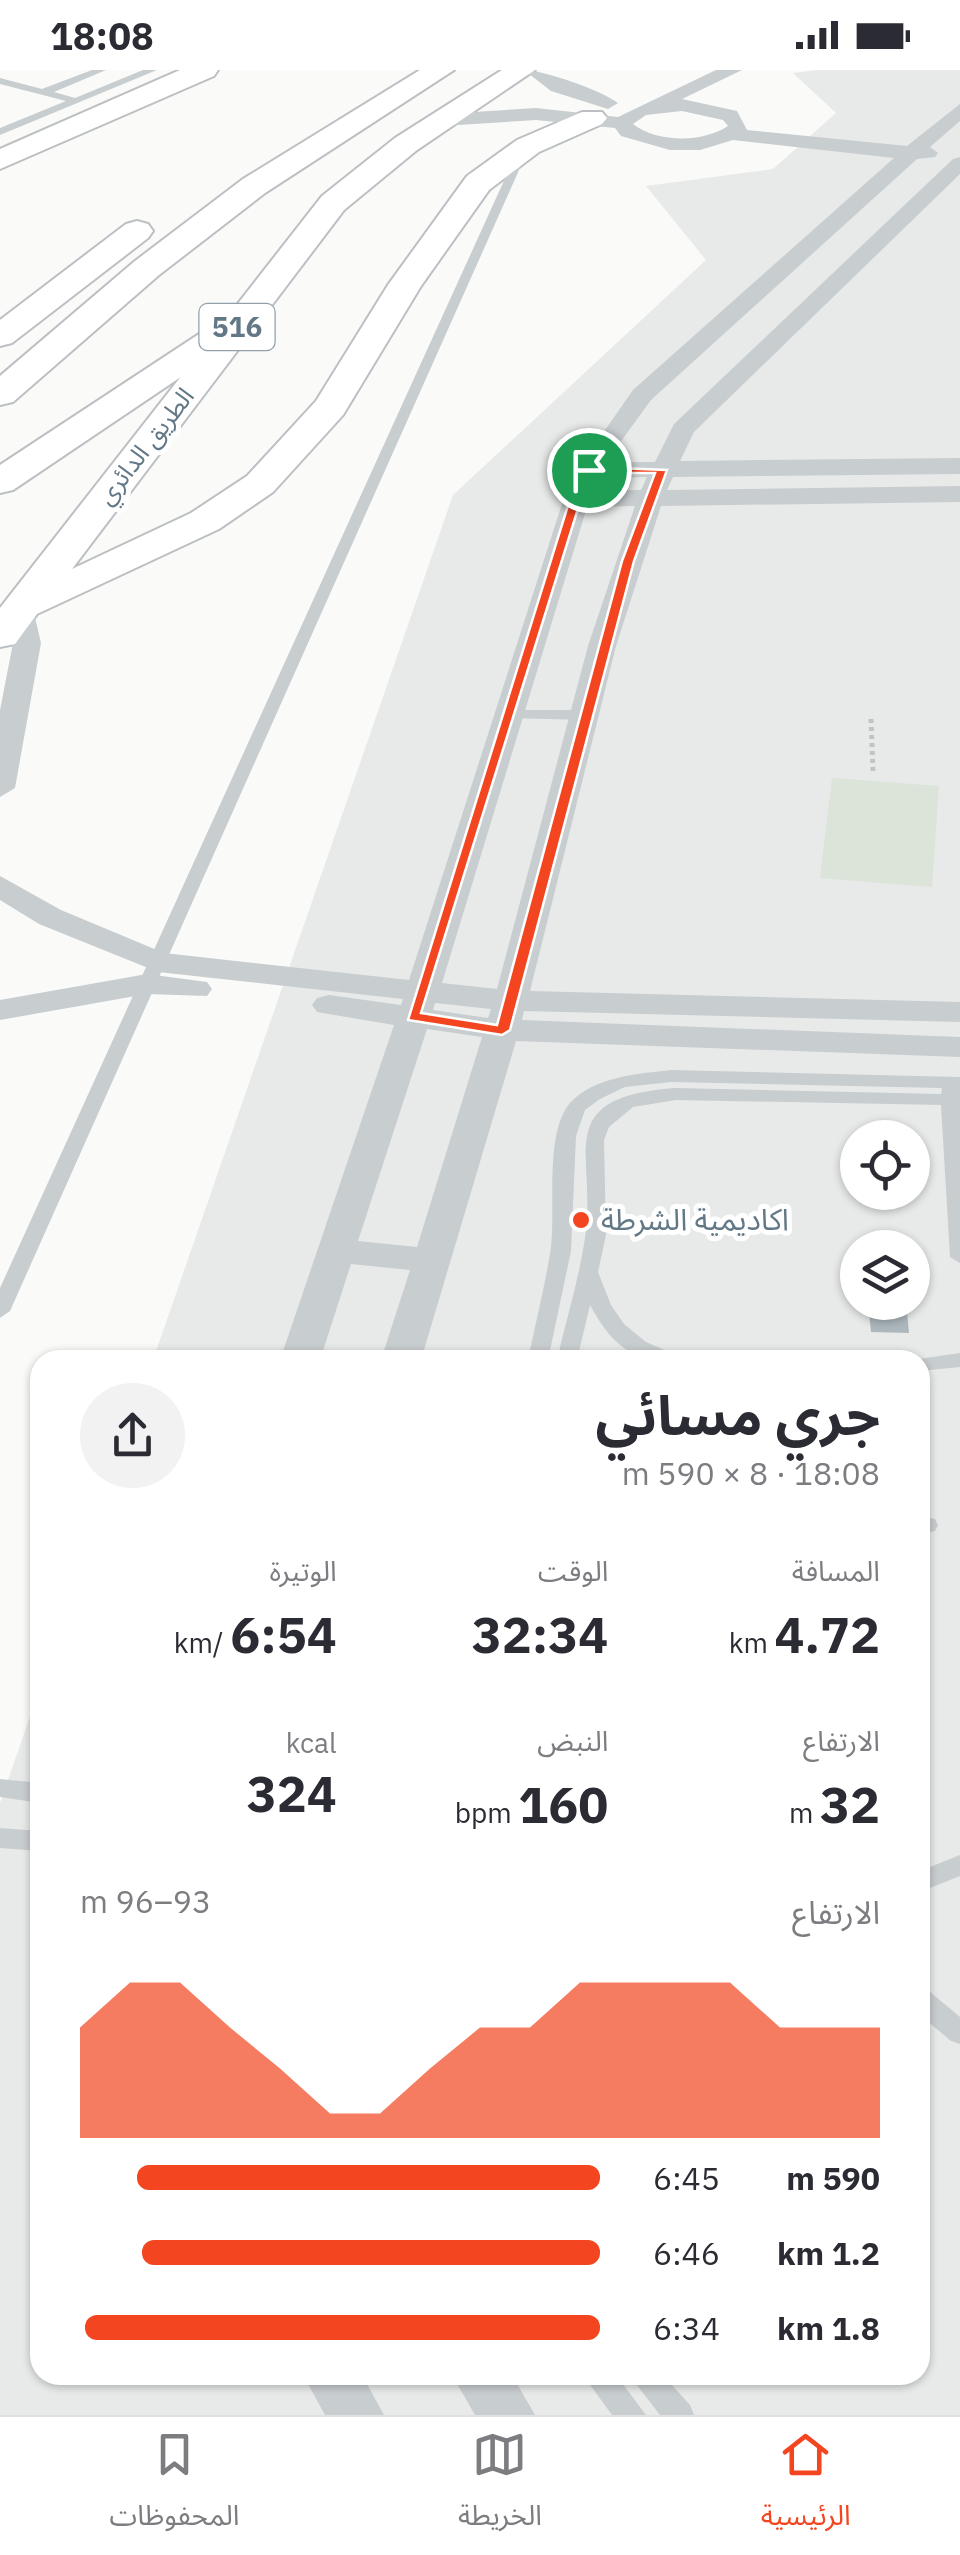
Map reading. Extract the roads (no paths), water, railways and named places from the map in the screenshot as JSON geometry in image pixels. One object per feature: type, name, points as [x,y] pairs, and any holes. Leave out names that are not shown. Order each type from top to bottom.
[{"type":"highway","points":[[0,160],[120,103],[204,70]]},
{"type":"highway","points":[[222,172],[388,70]]},
{"type":"highway","points":[[0,394],[147,268],[254,186],[440,70]]},
{"type":"highway","name":"الطريق الدائري","points":[[14,616],[333,203],[442,120],[521,70]]},
{"type":"highway","points":[[14,616],[205,521],[260,484],[330,407],[454,214],[478,184],[523,150],[607,121]]},
{"type":"highway","points":[[0,336],[160,215]]},
{"type":"highway","name":"516","points":[[0,482],[243,320]]},
{"type":"street","points":[[534,70],[574,94],[644,109],[700,106],[738,121],[739,127],[719,140],[668,144],[607,121]]},
{"type":"street","points":[[442,120],[517,114],[607,121],[732,70]]},
{"type":"street","points":[[700,106],[706,96],[756,71]]},
{"type":"street","points":[[303,1350],[418,1003],[576,499],[589,470],[642,395],[960,110]]},
{"type":"street","points":[[732,134],[959,164]]},
{"type":"street","points":[[404,1350],[506,1016],[650,499],[662,470],[683,429],[959,164]]},
{"type":"street","points":[[589,470],[960,466]]},
{"type":"street","points":[[576,499],[960,494]]},
{"type":"street","points":[[0,788],[27,643],[14,616]]},
{"type":"street","points":[[0,886],[152,973]]},
{"type":"street","points":[[0,1010],[152,973],[506,1016],[960,1048]]},
{"type":"street","points":[[506,1016],[960,1012]]},
{"type":"street","points":[[336,1250],[431,1262]]},
{"type":"street","points":[[337,2385],[356,2415]]},
{"type":"street","points":[[487,2385],[507,2415]]},
{"type":"lane","points":[[44,92],[101,70]]},
{"type":"lane","points":[[0,132],[152,70]]},
{"type":"lane","points":[[0,81],[76,101]]},
{"type":"lane","points":[[0,1312],[523,150]]},
{"type":"lane","points":[[510,714],[588,716]]},
{"type":"lane","points":[[540,1350],[561,1251],[566,1136],[578,1107],[592,1095],[621,1082],[671,1076],[955,1092]]},
{"type":"lane","points":[[955,1092],[960,1257]]},
{"type":"lane","points":[[569,1350],[596,1235],[594,1140],[599,1125],[620,1105],[651,1095],[676,1094],[955,1092]]},
{"type":"lane","points":[[588,1272],[609,1323],[626,1341],[647,1350]]},
{"type":"lane","points":[[930,1363],[960,1360]]},
{"type":"lane","points":[[0,1788],[30,1792]]},
{"type":"lane","points":[[0,1838],[30,1840]]},
{"type":"lane","points":[[930,1878],[960,1865]]},
{"type":"lane","points":[[930,2008],[960,2033]]},
{"type":"lane","points":[[606,2385],[632,2415]]},
{"type":"lane","points":[[652,2385],[678,2415]]},
{"type":"place","name":"اكاديمية الشرطة","points":[[581,1220]]}]
